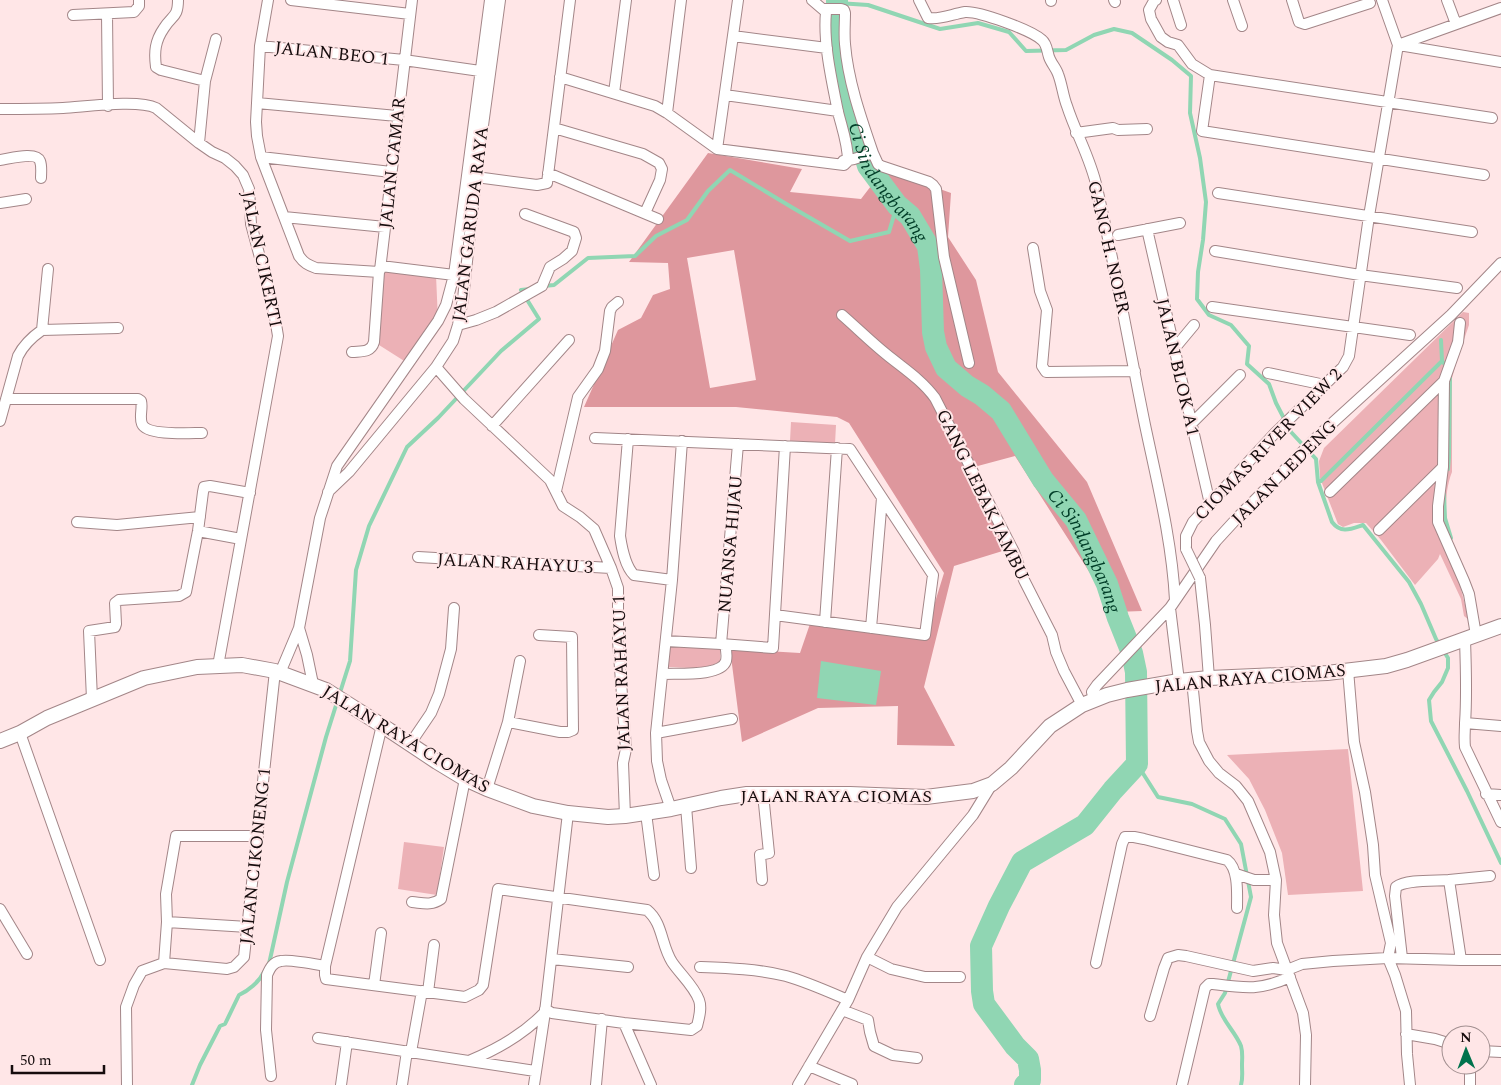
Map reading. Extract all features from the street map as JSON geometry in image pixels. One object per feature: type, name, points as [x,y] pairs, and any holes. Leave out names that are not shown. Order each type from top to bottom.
[{"type":"main road","name":"JALAN RAYA CIOMAS","points":[[0,741],[20,733],[46,718],[144,678],[197,667],[242,665],[278,672],[326,690],[465,779],[487,790],[533,806],[568,813],[599,817],[625,816],[747,794],[850,794],[918,797],[973,791],[992,784],[1012,768],[1050,726],[1088,703],[1127,690],[1185,680],[1327,673],[1386,666],[1501,626]]},
{"type":"street","points":[[73,15],[134,12],[139,6],[139,0]]},
{"type":"street","points":[[178,0],[175,16],[165,26],[156,43],[154,56],[156,67],[160,70],[205,81]]},
{"type":"street","points":[[268,0],[260,46],[257,136],[261,158],[303,262],[308,266],[316,268],[380,269],[454,276]]},
{"type":"street","points":[[291,0],[410,14]]},
{"type":"street","name":"JALAN CAMAR","points":[[352,352],[369,350],[373,345],[376,328],[380,269],[412,0]]},
{"type":"street","name":"JALAN GARUDA RAYA","points":[[328,493],[349,472],[436,367],[453,341],[458,326],[476,177],[490,0]]},
{"type":"street","name":"JALAN GARUDA RAYA","points":[[278,672],[300,628],[317,531],[337,466],[438,321],[446,305],[454,276],[480,71],[487,56],[500,0]]},
{"type":"street","points":[[476,177],[537,186],[547,183],[570,0]]},
{"type":"street","points":[[614,93],[626,0]]},
{"type":"street","points":[[667,113],[681,0]]},
{"type":"street","points":[[717,150],[738,0]]},
{"type":"street","points":[[812,0],[824,10],[844,10],[845,44],[851,78],[872,154],[878,164],[929,182],[936,189],[944,257],[969,363]]},
{"type":"street","name":"GANG H. NOER","points":[[919,0],[928,18],[936,20],[964,12],[974,12],[1028,32],[1046,44],[1049,58],[1058,73],[1066,106],[1088,159],[1097,187],[1169,548],[1173,604],[1185,680],[1199,742],[1210,762],[1219,773],[1236,786],[1248,801],[1270,852],[1276,880],[1274,915],[1277,943],[1303,1013],[1306,1035],[1306,1085]]},
{"type":"street","points":[[1156,0],[1149,10],[1151,20],[1161,37],[1168,42],[1178,45],[1192,64],[1210,75],[1492,118]]},
{"type":"street","points":[[1173,0],[1181,25]]},
{"type":"street","points":[[1233,0],[1242,26]]},
{"type":"street","points":[[1292,0],[1299,22],[1305,24],[1370,3]]},
{"type":"street","points":[[1382,0],[1398,45]]},
{"type":"street","points":[[1447,0],[1456,24]]},
{"type":"street","points":[[1398,45],[1501,8]]},
{"type":"street","points":[[824,10],[827,48],[848,161],[850,162]]},
{"type":"street","points":[[107,14],[108,106]]},
{"type":"street","points":[[733,36],[827,48]]},
{"type":"street","points":[[199,143],[205,81],[216,40]]},
{"type":"street","points":[[1398,45],[1501,62]]},
{"type":"street","name":"CIOMAS RIVER VIEW 2","points":[[1209,678],[1200,578],[1186,549],[1186,536],[1193,522],[1275,433],[1343,367],[1349,356],[1369,216],[1398,45]]},
{"type":"street","name":"JALAN BEO 1","points":[[260,46],[404,60],[480,71]]},
{"type":"street","points":[[1210,75],[1202,131],[1484,175]]},
{"type":"street","points":[[560,77],[655,106],[717,150],[841,165],[872,154]]},
{"type":"street","points":[[725,95],[838,111]]},
{"type":"street","points":[[257,102],[397,116]]},
{"type":"street","name":"JALAN CIKERTI","points":[[0,109],[150,105],[199,143],[235,166],[249,189],[251,224],[278,336],[218,666]]},
{"type":"street","points":[[554,128],[643,154],[659,163],[662,169],[660,180],[645,213]]},
{"type":"street","points":[[1076,133],[1113,128],[1118,130],[1147,129]]},
{"type":"street","points":[[0,160],[27,156],[36,157],[41,162],[41,178]]},
{"type":"street","points":[[261,158],[391,172]]},
{"type":"street","points":[[548,173],[658,219]]},
{"type":"street","points":[[1218,193],[1472,232]]},
{"type":"street","points":[[0,203],[26,199]]},
{"type":"street","points":[[458,326],[496,312],[542,286],[550,267],[572,251],[576,238],[574,232],[525,214]]},
{"type":"street","points":[[284,217],[385,227]]},
{"type":"street","points":[[1118,235],[1180,223]]},
{"type":"street","name":"JALAN BLOK A1","points":[[1147,229],[1210,504]]},
{"type":"street","points":[[1033,248],[1040,291],[1047,310],[1042,366],[1044,370],[1050,373],[1135,371]]},
{"type":"street","points":[[1215,251],[1360,275],[1457,288]]},
{"type":"street","name":"JALAN LEDENG","points":[[1088,703],[1097,685],[1173,604],[1216,541],[1301,452],[1451,315],[1501,263]]},
{"type":"street","points":[[42,330],[48,269]]},
{"type":"street","points":[[556,491],[578,397],[598,369],[605,351],[610,311],[618,302]]},
{"type":"street","points":[[1212,307],[1410,335]]},
{"type":"street","name":"GANG LEBAK JAMBU","points":[[842,315],[920,381],[936,398],[1014,552],[1024,580],[1052,635],[1056,652],[1064,671],[1088,703]]},
{"type":"street","points":[[1460,323],[1458,342],[1445,378],[1443,467],[1438,522],[1460,569],[1469,594],[1471,638],[1464,733],[1465,746],[1486,794],[1501,822]]},
{"type":"street","points":[[1174,349],[1194,325]]},
{"type":"street","points":[[0,421],[18,356],[33,336],[42,330],[118,328]]},
{"type":"street","points":[[492,426],[569,340]]},
{"type":"street","name":"JALAN RAHAYU 1","points":[[436,367],[460,395],[550,480],[563,506],[594,529],[611,568],[618,588],[618,641],[626,749],[623,763],[625,816]]},
{"type":"street","points":[[1268,373],[1325,385]]},
{"type":"street","points":[[1191,424],[1240,375]]},
{"type":"street","points":[[1330,492],[1445,378]]},
{"type":"street","points":[[6,399],[138,399],[141,400],[141,423],[145,428],[154,432],[202,433]]},
{"type":"street","points":[[595,438],[850,449],[934,575],[925,635],[775,615]]},
{"type":"street","points":[[628,439],[620,536],[622,548],[630,571],[634,575],[672,580]]},
{"type":"street","points":[[671,809],[657,762],[656,733],[672,580],[682,441]]},
{"type":"street","name":"NUANSA HIJAU","points":[[663,674],[704,673],[722,667],[726,661],[723,644],[738,444]]},
{"type":"street","points":[[666,641],[773,648],[785,446]]},
{"type":"street","points":[[824,622],[837,448]]},
{"type":"street","points":[[1379,530],[1443,467]]},
{"type":"street","points":[[92,699],[89,631],[115,627],[115,603],[119,600],[184,594],[198,531],[202,492],[206,486],[250,493]]},
{"type":"street","points":[[871,628],[882,498]]},
{"type":"street","points":[[77,522],[117,525],[200,517]]},
{"type":"street","points":[[198,531],[241,540]]},
{"type":"street","name":"JALAN RAHAYU 3","points":[[418,557],[611,568]]},
{"type":"street","points":[[410,744],[431,712],[439,694],[451,649],[454,608]]},
{"type":"street","name":"JALAN GARUDA RAYA","points":[[300,628],[312,684]]},
{"type":"street","points":[[508,722],[560,732],[572,730],[572,637],[539,634]]},
{"type":"street","points":[[487,790],[508,722],[520,660]]},
{"type":"street","points":[[1348,670],[1354,742],[1368,811],[1375,876],[1391,943],[1388,958],[1405,1004],[1410,1085]]},
{"type":"street","name":"JALAN CIKONENG 1","points":[[164,963],[228,969],[234,967],[244,956],[278,672]]},
{"type":"street","points":[[656,733],[732,719]]},
{"type":"street","points":[[1465,723],[1501,726]]},
{"type":"street","points":[[382,725],[325,966],[326,979],[465,997],[479,990],[484,985],[498,889],[647,910],[657,922],[671,961],[699,1000],[700,1012],[697,1026],[693,1030],[624,1023],[552,1013],[545,1010]]},
{"type":"street","points":[[20,733],[100,960]]},
{"type":"street","points":[[412,902],[429,904],[436,902],[440,898],[465,779]]},
{"type":"street","points":[[798,1085],[848,1000],[867,957],[897,907],[973,815],[992,784]]},
{"type":"street","points":[[762,794],[769,853],[760,855],[762,880]]},
{"type":"street","points":[[1486,794],[1501,795]]},
{"type":"street","points":[[686,806],[692,868]]},
{"type":"street","points":[[534,1085],[552,958],[568,813]]},
{"type":"street","points":[[646,813],[654,875]]},
{"type":"street","points":[[127,1085],[126,1007],[134,985],[142,971],[164,963],[167,922],[166,894],[176,836],[258,836]]},
{"type":"street","points":[[1096,963],[1122,844],[1126,837],[1144,839],[1221,858],[1232,863],[1237,874],[1237,908]]},
{"type":"street","points":[[1237,874],[1254,880],[1276,880]]},
{"type":"street","points":[[1402,958],[1395,896],[1396,887],[1410,882],[1490,876]]},
{"type":"street","points":[[1449,880],[1461,960]]},
{"type":"street","points":[[0,910],[27,954]]},
{"type":"street","points":[[167,922],[248,927]]},
{"type":"street","points":[[374,985],[381,933]]},
{"type":"street","points":[[402,1085],[434,945]]},
{"type":"street","points":[[1150,1016],[1168,958],[1178,955],[1186,956],[1253,971],[1273,968],[1288,973]]},
{"type":"street","points":[[867,957],[891,970],[926,977],[960,978]]},
{"type":"street","points":[[552,958],[628,967]]},
{"type":"street","points":[[1182,1085],[1205,988],[1209,984],[1250,988],[1274,985],[1302,964],[1333,960],[1402,958],[1501,960]]},
{"type":"street","points":[[271,1076],[266,1030],[267,975],[272,965],[282,960],[325,966]]},
{"type":"street","points":[[700,967],[739,968],[784,976],[803,981],[848,1000]]},
{"type":"street","points":[[470,1060],[502,1046],[533,1024],[545,1010]]},
{"type":"street","points":[[842,1010],[868,1020],[874,1046],[893,1055],[917,1058]]},
{"type":"street","points":[[596,1085],[602,1019]]},
{"type":"street","points":[[624,1023],[651,1085]]},
{"type":"street","points":[[1406,1034],[1441,1041]]},
{"type":"street","points":[[318,1038],[536,1071]]},
{"type":"street","points":[[341,1085],[348,1042]]},
{"type":"street","points":[[809,1066],[852,1084]]},
{"type":"shaded area","points":[[708,153],[802,169],[790,192],[861,199],[884,169],[951,193],[948,237],[976,280],[998,372],[1087,482],[1142,611],[1115,612],[1015,456],[974,467],[1009,549],[954,566],[924,687],[955,746],[897,745],[898,706],[818,708],[742,742],[730,649],[800,653],[811,621],[924,638],[944,573],[849,423],[837,417],[736,407],[584,407],[618,330],[641,318],[653,295],[670,289],[668,263],[629,262]],"holes":[[[734,250],[756,380],[710,388],[687,258]]]},
{"type":"shaded area","points":[[384,271],[436,275],[438,321],[409,364],[379,345],[382,278]]},
{"type":"shaded area","points":[[1463,312],[1469,313],[1469,325],[1452,378],[1452,472],[1447,496],[1446,532],[1469,620],[1464,616],[1461,599],[1440,554],[1438,559],[1415,585],[1366,523],[1354,523],[1343,527],[1338,524],[1320,478],[1319,461],[1324,448]]},
{"type":"shaded area","points":[[791,422],[836,425],[835,444],[790,441]]},
{"type":"shaded area","points":[[668,646],[720,647],[720,661],[701,667],[668,667]]},
{"type":"shaded area","points":[[821,661],[881,671],[876,705],[817,698]]},
{"type":"shaded area","points":[[1348,749],[1363,891],[1288,895],[1282,853],[1265,810],[1249,779],[1227,755]]},
{"type":"shaded area","points":[[404,842],[444,847],[437,895],[398,889]]},
{"type":"waterway","name":"Ci Sindangbarang","points":[[837,0],[838,53],[852,112],[868,166],[897,205],[910,216],[928,246],[931,269],[933,332],[936,347],[946,368],[1001,411],[1043,480],[1076,520],[1107,584],[1132,653],[1136,672],[1137,764],[1085,825],[1022,862],[981,946],[984,1004],[1015,1046],[1028,1059],[1030,1080],[1025,1085]]},
{"type":"waterway","points":[[838,3],[868,5],[940,29],[978,23],[1009,32],[1026,51],[1066,50],[1094,35],[1114,29],[1132,33],[1172,60],[1191,76],[1190,113],[1200,158],[1206,202],[1197,299],[1209,315],[1231,325],[1249,346],[1247,364],[1269,384],[1276,403],[1291,432],[1316,459],[1318,482],[1332,522],[1335,526],[1343,529],[1363,525],[1409,582],[1421,604],[1436,639],[1448,658],[1448,668],[1442,682],[1429,700],[1431,721],[1501,863]]},
{"type":"waterway","points":[[544,286],[554,285],[588,258],[635,256],[656,236],[687,220],[708,191],[730,170],[850,241],[889,232],[897,205]]},
{"type":"waterway","points":[[269,964],[287,882],[326,737],[350,661],[356,570],[369,526],[407,447],[438,418],[501,351],[539,319],[521,290],[530,289]]},
{"type":"waterway","points":[[1441,340],[1442,361],[1448,368]]},
{"type":"waterway","points":[[1321,481],[1442,361]]},
{"type":"waterway","points":[[1448,469],[1450,374]]},
{"type":"waterway","points":[[1444,494],[1445,518],[1451,538]]},
{"type":"waterway","points":[[1137,764],[1158,797],[1192,804],[1225,819],[1241,844],[1251,897],[1225,993],[1218,1004],[1222,1015],[1241,1046],[1241,1085]]},
{"type":"waterway","points":[[192,1085],[220,1026],[225,1024],[239,995],[253,986],[264,972]]}]
